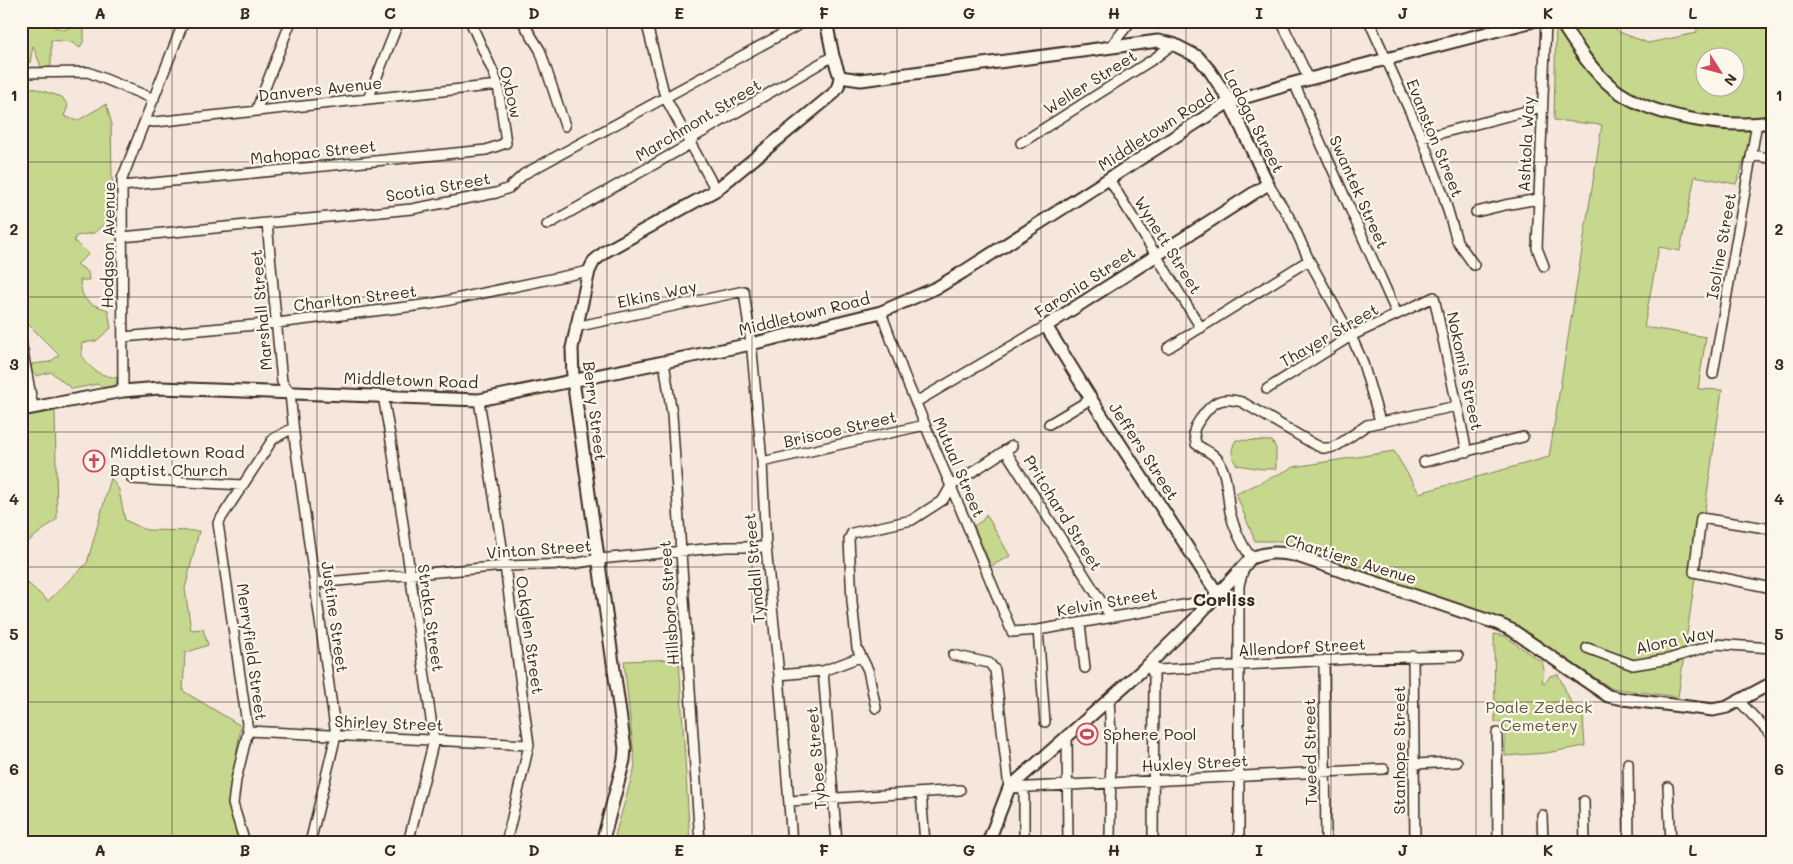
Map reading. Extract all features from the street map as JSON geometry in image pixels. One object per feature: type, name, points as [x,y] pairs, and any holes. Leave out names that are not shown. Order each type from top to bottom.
[{"type":"street","name":"Hodgson Avenue","points":[[123,391],[122,179],[184,21]]},
{"type":"street","points":[[256,111],[291,21]]},
{"type":"street","points":[[368,99],[399,21]]},
{"type":"street","name":"Oxbow","points":[[470,21],[498,85],[506,143]]},
{"type":"street","points":[[522,21],[540,50],[566,126]]},
{"type":"street","points":[[646,21],[665,97],[716,190]]},
{"type":"street","name":"Scotia Street","points":[[122,237],[412,209],[496,193],[509,188],[524,174],[806,21]]},
{"type":"street","points":[[826,21],[840,77]]},
{"type":"street","points":[[1111,46],[1131,21]]},
{"type":"street","points":[[1282,21],[1309,79]]},
{"type":"street","name":"Evanston Street","points":[[1369,21],[1422,138],[1443,194],[1457,241],[1474,265]]},
{"type":"street","name":"Middletown Road","points":[[27,408],[123,391],[160,388],[479,400],[751,344],[881,312],[938,287],[1229,102],[1309,79],[1533,21]]},
{"type":"street","name":"Ashtola Way","points":[[1544,266],[1537,248],[1546,21]]},
{"type":"street","points":[[1560,21],[1589,65],[1612,88],[1650,109],[1718,122],[1772,122]]},
{"type":"street","name":"Ladoga Street","points":[[840,77],[861,80],[1158,41],[1173,44],[1198,57],[1210,70],[1229,102],[1268,184],[1291,220],[1309,260],[1351,336],[1362,360],[1380,421]]},
{"type":"street","name":"Weller Street","points":[[1021,143],[1155,58],[1173,44]]},
{"type":"street","name":"Marchmont Street","points":[[548,225],[690,144],[694,138],[834,56]]},
{"type":"street","points":[[21,73],[88,72],[154,99]]},
{"type":"street","name":"Berry Street","points":[[602,843],[624,760],[624,748],[573,380],[572,348],[589,271],[594,261],[606,251],[716,190],[833,94],[838,88],[840,77]]},
{"type":"street","name":"Swantek Street","points":[[1294,83],[1396,314]]},
{"type":"street","name":"Danvers Avenue","points":[[145,121],[155,122],[498,85]]},
{"type":"street","points":[[1422,138],[1542,107]]},
{"type":"street","name":"Isoline Street","points":[[1714,374],[1758,123]]},
{"type":"street","name":"Mahopac Street","points":[[122,186],[486,150],[506,143]]},
{"type":"street","points":[[1753,155],[1772,159]]},
{"type":"street","name":"Wynett Street","points":[[1109,180],[1201,328]]},
{"type":"street","name":"Faronia Street","points":[[916,402],[1046,326],[1268,184]]},
{"type":"street","points":[[1476,212],[1538,199]]},
{"type":"street","name":"Marshall Street","points":[[267,223],[282,382],[290,393]]},
{"type":"street","points":[[1168,348],[1309,260]]},
{"type":"street","name":"Charlton Street","points":[[123,337],[277,323],[431,304],[589,271]]},
{"type":"street","name":"Elkins Way","points":[[576,327],[744,292]]},
{"type":"street","name":"Tyndall Street","points":[[744,292],[762,462],[766,547],[790,800],[792,843]]},
{"type":"street","name":"Thayer Street","points":[[1267,389],[1351,336],[1434,297]]},
{"type":"street","name":"Nokomis Street","points":[[1434,297],[1467,452]]},
{"type":"street","name":"Mutual Street","points":[[881,312],[905,377],[1012,632]]},
{"type":"street","name":"Jeffers Street","points":[[1046,326],[1217,593]]},
{"type":"street","points":[[21,341],[27,408]]},
{"type":"street","name":"Hillsboro Street","points":[[664,362],[672,414],[700,843]]},
{"type":"street","name":"Justine Street","points":[[290,393],[293,428],[336,735],[310,843]]},
{"type":"street","name":"Straka Street","points":[[383,396],[434,740],[408,843]]},
{"type":"street","points":[[1049,424],[1091,399]]},
{"type":"street","points":[[1251,558],[1239,539],[1230,513],[1225,475],[1220,462],[1196,444],[1194,431],[1210,406],[1218,401],[1231,399],[1242,402],[1312,443],[1322,448],[1330,448],[1338,445],[1367,425],[1458,406]]},
{"type":"street","name":"Oakglen Street","points":[[479,400],[506,566],[529,745],[506,843]]},
{"type":"street","name":"Briscoe Street","points":[[762,462],[925,425]]},
{"type":"street","points":[[132,480],[243,485],[273,439],[293,428]]},
{"type":"street","points":[[1424,462],[1523,437]]},
{"type":"street","name":"Pritchard Street","points":[[951,486],[1008,448],[1111,617]]},
{"type":"street","name":"Merryfield Street","points":[[243,485],[218,523],[248,731],[236,780],[233,804],[238,826],[245,843]]},
{"type":"street","points":[[876,708],[868,670],[857,648],[852,602],[850,538],[852,533],[912,520],[943,500],[951,486]]},
{"type":"street","points":[[1772,529],[1701,518],[1694,572],[1772,588]]},
{"type":"street","name":"Vinton Street","points":[[315,583],[506,566],[573,564],[599,559],[726,547],[766,547]]},
{"type":"street","name":"Chartiers Avenue","points":[[1251,558],[1260,554],[1274,552],[1294,555],[1496,623],[1512,630],[1608,696],[1713,710],[1740,702],[1772,683]]},
{"type":"street","points":[[988,843],[1009,788],[1149,664],[1208,605],[1251,558]]},
{"type":"street","points":[[1239,843],[1239,585],[1243,571],[1251,558]]},
{"type":"street","name":"Kelvin Street","points":[[1012,632],[1038,630],[1195,603],[1208,605]]},
{"type":"street","points":[[1080,622],[1085,668]]},
{"type":"street","points":[[1038,630],[1045,722]]},
{"type":"street","name":"Alora Way","points":[[1586,648],[1633,665],[1669,660],[1715,644],[1772,648]]},
{"type":"street","points":[[953,655],[989,663],[995,670],[1009,788]]},
{"type":"street","name":"Allendorf Street","points":[[1149,664],[1158,670],[1413,656],[1458,656]]},
{"type":"street","name":"Stanhope Street","points":[[1413,656],[1415,843]]},
{"type":"street","points":[[779,675],[824,671],[860,657]]},
{"type":"street","name":"Tweed Street","points":[[1324,661],[1326,843]]},
{"type":"street","points":[[1149,664],[1154,676],[1154,843]]},
{"type":"street","name":"Tybee Street","points":[[824,671],[837,843]]},
{"type":"street","points":[[1109,699],[1111,735],[1110,843]]},
{"type":"street","points":[[1740,702],[1772,736]]},
{"type":"street","name":"Shirley Street","points":[[248,731],[529,745]]},
{"type":"street","points":[[1497,733],[1498,843]]},
{"type":"street","points":[[1067,735],[1068,843]]},
{"type":"street","points":[[1414,764],[1457,762]]},
{"type":"street","points":[[1628,763],[1629,843]]},
{"type":"street","name":"Huxley Street","points":[[1009,788],[1384,769]]},
{"type":"street","points":[[1024,787],[1024,843]]},
{"type":"street","points":[[1668,787],[1671,843]]},
{"type":"street","points":[[790,800],[960,790]]},
{"type":"street","points":[[921,793],[925,843]]},
{"type":"street","points":[[1584,801],[1585,843]]},
{"type":"street","points":[[1542,816],[1543,843]]},
{"type":"green space","points":[[51,21],[54,27],[65,30],[77,22],[84,29],[84,40],[80,48],[71,42],[51,40],[51,68],[42,69],[33,46],[30,63],[21,51],[21,22],[32,23]]},
{"type":"green space","points":[[1556,21],[1608,21],[1619,32],[1648,43],[1697,33],[1696,21],[1772,21],[1772,116],[1759,117],[1736,184],[1695,176],[1680,251],[1659,247],[1644,327],[1706,337],[1698,389],[1722,390],[1678,697],[1611,688],[1514,626],[1282,541],[1255,541],[1236,494],[1294,467],[1394,451],[1419,493],[1549,457],[1602,125],[1554,120]]},
{"type":"green space","points":[[21,84],[62,97],[68,106],[64,116],[77,121],[106,104],[111,121],[114,192],[108,220],[94,233],[76,236],[74,241],[89,254],[77,264],[88,272],[89,280],[80,280],[84,298],[108,310],[111,328],[96,341],[82,343],[81,354],[96,371],[117,378],[116,387],[107,389],[98,384],[72,389],[51,372],[37,376],[31,371],[32,364],[50,362],[59,355],[23,319],[26,311],[21,299]]},
{"type":"green space","points":[[55,411],[57,519],[21,547],[21,417]]},
{"type":"green space","points":[[1236,440],[1272,441],[1276,448],[1276,469],[1237,465],[1233,459],[1232,452]]},
{"type":"green space","points":[[111,478],[119,490],[125,520],[146,530],[199,531],[185,589],[191,630],[203,629],[208,645],[185,653],[183,691],[241,726],[228,803],[240,843],[21,843],[21,577],[48,601],[87,563]]},
{"type":"green space","points":[[986,514],[1010,556],[991,566],[974,526],[983,520]]},
{"type":"green space","name":"Poale Zedeck Cemetery","points":[[1494,634],[1505,636],[1542,661],[1544,670],[1542,682],[1546,682],[1550,676],[1558,674],[1575,711],[1583,716],[1585,746],[1546,753],[1505,756],[1505,722],[1495,722]]},
{"type":"green space","points":[[679,659],[690,843],[613,843],[635,766],[624,661]]},
{"type":"place","name":"Middletown Road Baptist Church","points":[[94,461]]},
{"type":"place","name":"Sphere Pool","points":[[1087,734]]},
{"type":"district","name":"Corliss","points":[[1224,600]]}]
